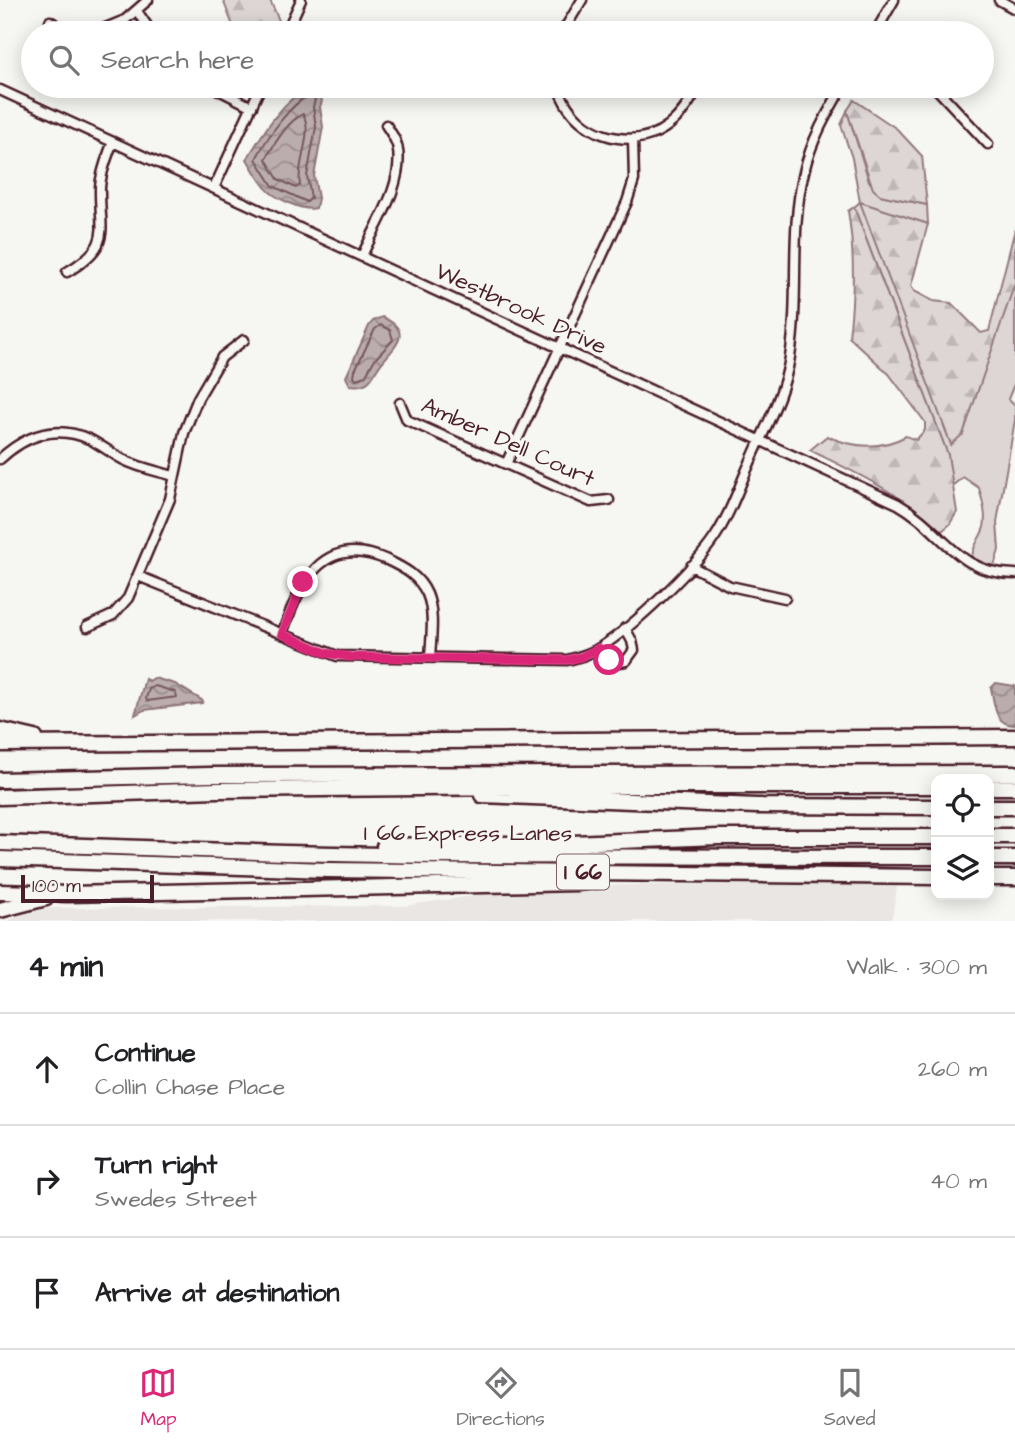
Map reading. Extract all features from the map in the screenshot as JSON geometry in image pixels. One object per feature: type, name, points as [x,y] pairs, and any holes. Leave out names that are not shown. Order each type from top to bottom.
[{"type":"highway","points":[[0,730],[36,739],[75,744]]},
{"type":"highway","points":[[0,744],[1015,739]]},
{"type":"highway","points":[[0,780],[223,775],[1015,773]]},
{"type":"highway","name":"I 66 Express Lanes","points":[[0,797],[204,791],[604,786],[931,786]]},
{"type":"highway","points":[[994,787],[1015,787]]},
{"type":"highway","points":[[443,789],[495,797],[757,806],[931,807]]},
{"type":"highway","points":[[994,807],[1015,807]]},
{"type":"highway","points":[[285,853],[343,847],[572,843],[717,837],[931,836]]},
{"type":"highway","points":[[994,836],[1015,836]]},
{"type":"highway","name":"I 66 Express Lanes","points":[[0,843],[431,856],[931,857]]},
{"type":"highway","points":[[994,858],[1015,858]]},
{"type":"highway","name":"I 66","points":[[0,859],[328,870],[931,877]]},
{"type":"highway","points":[[0,892],[68,894],[577,883],[656,872]]},
{"type":"highway","points":[[994,878],[1015,878]]},
{"type":"highway","points":[[0,910],[68,894]]},
{"type":"street","points":[[123,21],[148,0]]},
{"type":"street","points":[[291,21],[301,0]]},
{"type":"street","points":[[569,21],[582,0]]},
{"type":"street","points":[[882,21],[894,0]]},
{"type":"street","points":[[999,0],[1015,9]]},
{"type":"street","points":[[137,11],[144,21]]},
{"type":"street","name":"Westbrook Drive","points":[[0,90],[911,511],[969,564],[990,573],[1015,574]]},
{"type":"street","points":[[234,98],[252,107]]},
{"type":"street","points":[[214,188],[256,98]]},
{"type":"street","points":[[563,98],[569,110],[594,131],[617,138],[633,139],[668,126],[691,98]]},
{"type":"street","points":[[138,576],[337,656],[567,660],[581,657],[599,648],[660,598],[716,537],[776,406],[790,358],[797,213],[804,170],[823,120],[836,98]]},
{"type":"street","points":[[945,98],[988,144]]},
{"type":"street","points":[[362,256],[388,201],[398,167],[396,141],[386,125]]},
{"type":"street","points":[[506,464],[627,202],[634,180],[633,139]]},
{"type":"street","points":[[67,272],[91,256],[101,239],[101,175],[112,144]]},
{"type":"street","points":[[87,627],[113,615],[128,598],[167,506],[184,433],[198,398],[222,357],[244,340]]},
{"type":"street","name":"Amber Dell Court","points":[[400,404],[407,420],[591,502],[609,500]]},
{"type":"street","points":[[0,459],[29,437],[61,432],[92,440],[138,466],[174,476]]},
{"type":"street","points":[[282,634],[303,582],[326,559],[342,552],[377,556],[405,568],[428,595],[431,610],[430,658]]},
{"type":"street","points":[[691,566],[730,586],[785,598]]},
{"type":"street","points":[[599,648],[613,663],[626,661],[634,650],[625,628]]},
{"type":"shaded area","points":[[898,883],[891,921],[7,921],[50,908],[404,906],[540,886]]},
{"type":"green space","points":[[223,0],[270,0],[279,21],[231,21]]},
{"type":"green space","points":[[854,100],[897,129],[922,156],[927,205],[880,195],[873,189],[847,111]]},
{"type":"green space","points":[[847,111],[869,181],[880,195],[927,205],[928,224],[861,203],[963,434],[1015,279],[1015,382],[1008,399],[1015,406],[1015,420],[997,522],[999,550],[993,569],[972,558],[985,522],[979,488],[963,477],[952,486],[948,455],[854,207],[860,202],[852,158],[841,125]]},
{"type":"green space","points":[[860,202],[928,224],[911,286],[914,291],[933,301],[951,303],[981,333],[989,331],[1015,229],[1015,283],[963,434],[951,445]]},
{"type":"green space","points":[[854,207],[948,455],[957,512],[942,531],[895,495],[810,450],[827,436],[866,446],[886,444],[906,436],[916,440],[925,430],[925,422],[889,374],[849,337],[853,274],[848,211]]},
{"type":"water","points":[[321,98],[322,101],[320,107],[323,127],[314,176],[318,198],[316,208],[304,208],[270,192],[247,159],[267,128],[291,100]]},
{"type":"water","points":[[382,317],[397,327],[400,337],[398,342],[368,382],[350,385],[346,377],[369,326]]},
{"type":"water","points":[[154,678],[175,684],[203,701],[144,710],[135,715],[145,679],[149,681]]},
{"type":"water","points":[[996,683],[1015,686],[1015,725],[999,718],[991,688]]},
{"type":"route","points":[[303,582],[282,634],[337,656],[567,660],[581,657],[599,648],[609,660]]}]
